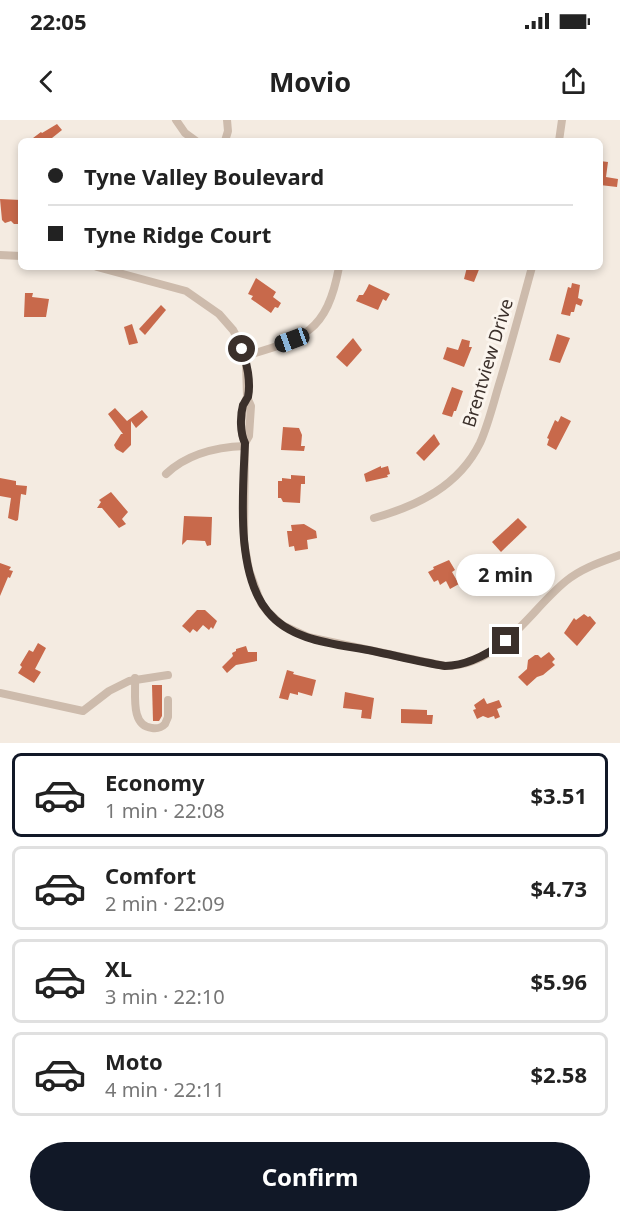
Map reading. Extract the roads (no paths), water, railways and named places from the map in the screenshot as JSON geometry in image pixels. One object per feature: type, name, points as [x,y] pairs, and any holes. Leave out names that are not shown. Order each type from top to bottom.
[{"type":"street","points":[[176,120],[185,133],[192,138]]},
{"type":"street","points":[[226,138],[227,120]]},
{"type":"street","points":[[559,138],[562,120]]},
{"type":"street","points":[[0,255],[18,256]]},
{"type":"street","points":[[109,270],[165,284],[192,294],[219,314],[236,335],[245,356],[248,397],[243,406],[242,436],[245,445],[244,542],[249,570],[261,603],[273,617],[295,632],[319,640],[445,666],[458,665],[480,657],[506,641],[573,576],[592,565],[620,555]]},
{"type":"street","points":[[245,356],[292,340],[315,326],[330,303],[338,270]]},
{"type":"street","name":"Brentview Drive","points":[[374,518],[403,510],[433,495],[459,472],[476,451],[494,401],[531,270]]},
{"type":"street","points":[[166,474],[178,464],[197,455],[245,445]]},
{"type":"street","points":[[0,693],[82,712],[114,688],[135,678],[168,675]]},
{"type":"street","points":[[135,678],[137,715],[144,726],[156,729],[165,724],[168,717],[168,700]]}]
